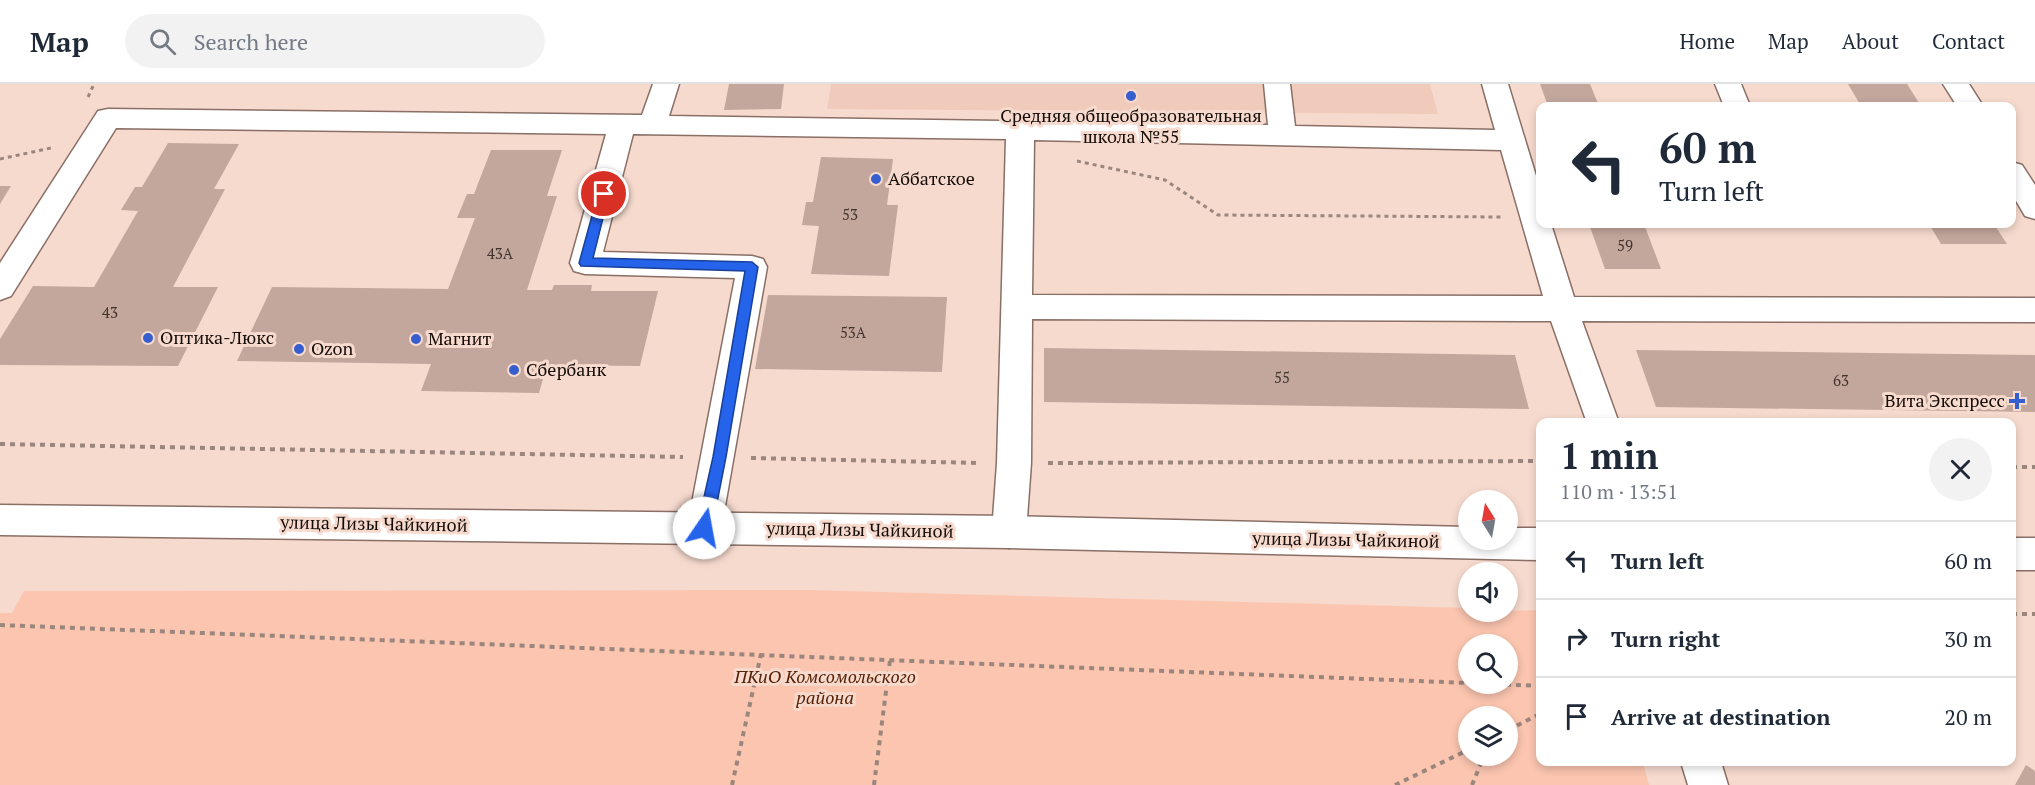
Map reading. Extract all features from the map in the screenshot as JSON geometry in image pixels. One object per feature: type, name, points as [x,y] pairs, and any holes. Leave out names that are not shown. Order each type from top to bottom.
[{"type":"main road","points":[[652,125],[666,84]]},
{"type":"main road","points":[[1277,84],[1283,136]]},
{"type":"main road","points":[[1495,84],[1536,220]]},
{"type":"main road","points":[[1728,84],[1735,102]]},
{"type":"main road","points":[[1956,84],[1967,102]]},
{"type":"main road","points":[[0,288],[108,118],[1020,130],[1512,140]]},
{"type":"main road","points":[[622,125],[585,263],[752,267],[720,457],[704,528]]},
{"type":"main road","points":[[1009,532],[1014,464],[1015,307],[1020,130]]},
{"type":"main road","points":[[2016,178],[2035,208]]},
{"type":"main road","points":[[1538,228],[1562,308],[1601,418]]},
{"type":"main road","points":[[1015,307],[2035,310]]},
{"type":"main road","name":"улица Лизы Чайкиной","points":[[2,524],[704,528],[1009,532],[1536,544]]},
{"type":"main road","points":[[2016,554],[2035,554]]},
{"type":"main road","points":[[1702,766],[1708,785]]},
{"type":"path","points":[[84,105],[94,84]]},
{"type":"path","points":[[0,159],[53,148]]},
{"type":"path","points":[[1076,161],[1165,180],[1218,215],[1535,217]]},
{"type":"path","points":[[0,444],[1014,464],[1536,461]]},
{"type":"path","points":[[2016,467],[2035,467]]},
{"type":"path","points":[[2016,614],[2035,614]]},
{"type":"path","points":[[0,625],[1458,683]]},
{"type":"path","points":[[732,785],[761,654]]},
{"type":"path","points":[[874,785],[890,660]]},
{"type":"path","points":[[1518,685],[1536,686]]},
{"type":"path","points":[[1518,725],[1536,716]]},
{"type":"path","points":[[1395,785],[1458,755]]},
{"type":"path","points":[[1472,785],[1480,766]]},
{"type":"shaded area","name":"Средняя общеобразовательная школа №55","points":[[831,84],[1430,84],[1438,114],[827,109]]},
{"type":"green space","name":"ПКиО Комсомольского района","points":[[808,590],[1458,608],[1458,622],[1518,622],[1518,611],[1536,610],[1536,766],[1644,766],[1649,785],[0,785],[0,613],[12,613],[24,591]]},
{"type":"building","points":[[729,84],[784,84],[781,109],[724,110]]},
{"type":"building","points":[[1540,84],[1590,84],[1597,102],[1547,102]]},
{"type":"building","points":[[1848,84],[1907,84],[1918,102],[1859,102]]},
{"type":"building","points":[[168,143],[239,144],[214,189],[225,189],[173,287],[218,287],[178,366],[0,365],[0,339],[33,286],[94,287],[138,211],[121,210],[135,187],[142,187]]},
{"type":"building","points":[[491,150],[562,150],[547,196],[557,196],[527,290],[552,290],[554,285],[592,285],[591,291],[658,291],[640,366],[547,365],[539,393],[421,391],[431,364],[237,361],[272,287],[448,289],[475,218],[457,218],[467,194],[474,194]]},
{"type":"building","points":[[821,157],[893,159],[887,205],[898,205],[889,276],[811,274],[819,226],[802,225],[806,202],[813,202]]},
{"type":"building","points":[[0,186],[11,186],[0,204]]},
{"type":"building","points":[[1590,228],[1646,228],[1661,269],[1605,269]]},
{"type":"building","points":[[1931,228],[1997,228],[2007,244],[1941,244]]},
{"type":"building","points":[[768,295],[947,297],[942,372],[755,369]]},
{"type":"building","points":[[1044,348],[1515,355],[1529,409],[1044,402]]},
{"type":"building","points":[[1636,350],[2035,355],[2035,412],[1656,407]]},
{"type":"building","points":[[2026,765],[2035,771],[2035,785],[2015,785]]},
{"type":"place","name":"Средняя общеобразовательная школа №55","points":[[1131,96]]},
{"type":"place","name":"Аббатское","points":[[876,179]]},
{"type":"place","name":"Оптика-Люкс","points":[[148,338]]},
{"type":"place","name":"Магнит","points":[[416,339]]},
{"type":"place","name":"Ozon","points":[[299,349]]},
{"type":"place","name":"Сбербанк","points":[[514,370]]},
{"type":"place","name":"Вита Экспресс","points":[[2017,401]]},
{"type":"route","points":[[604,194],[585,263],[752,267],[720,457],[704,528]]}]
